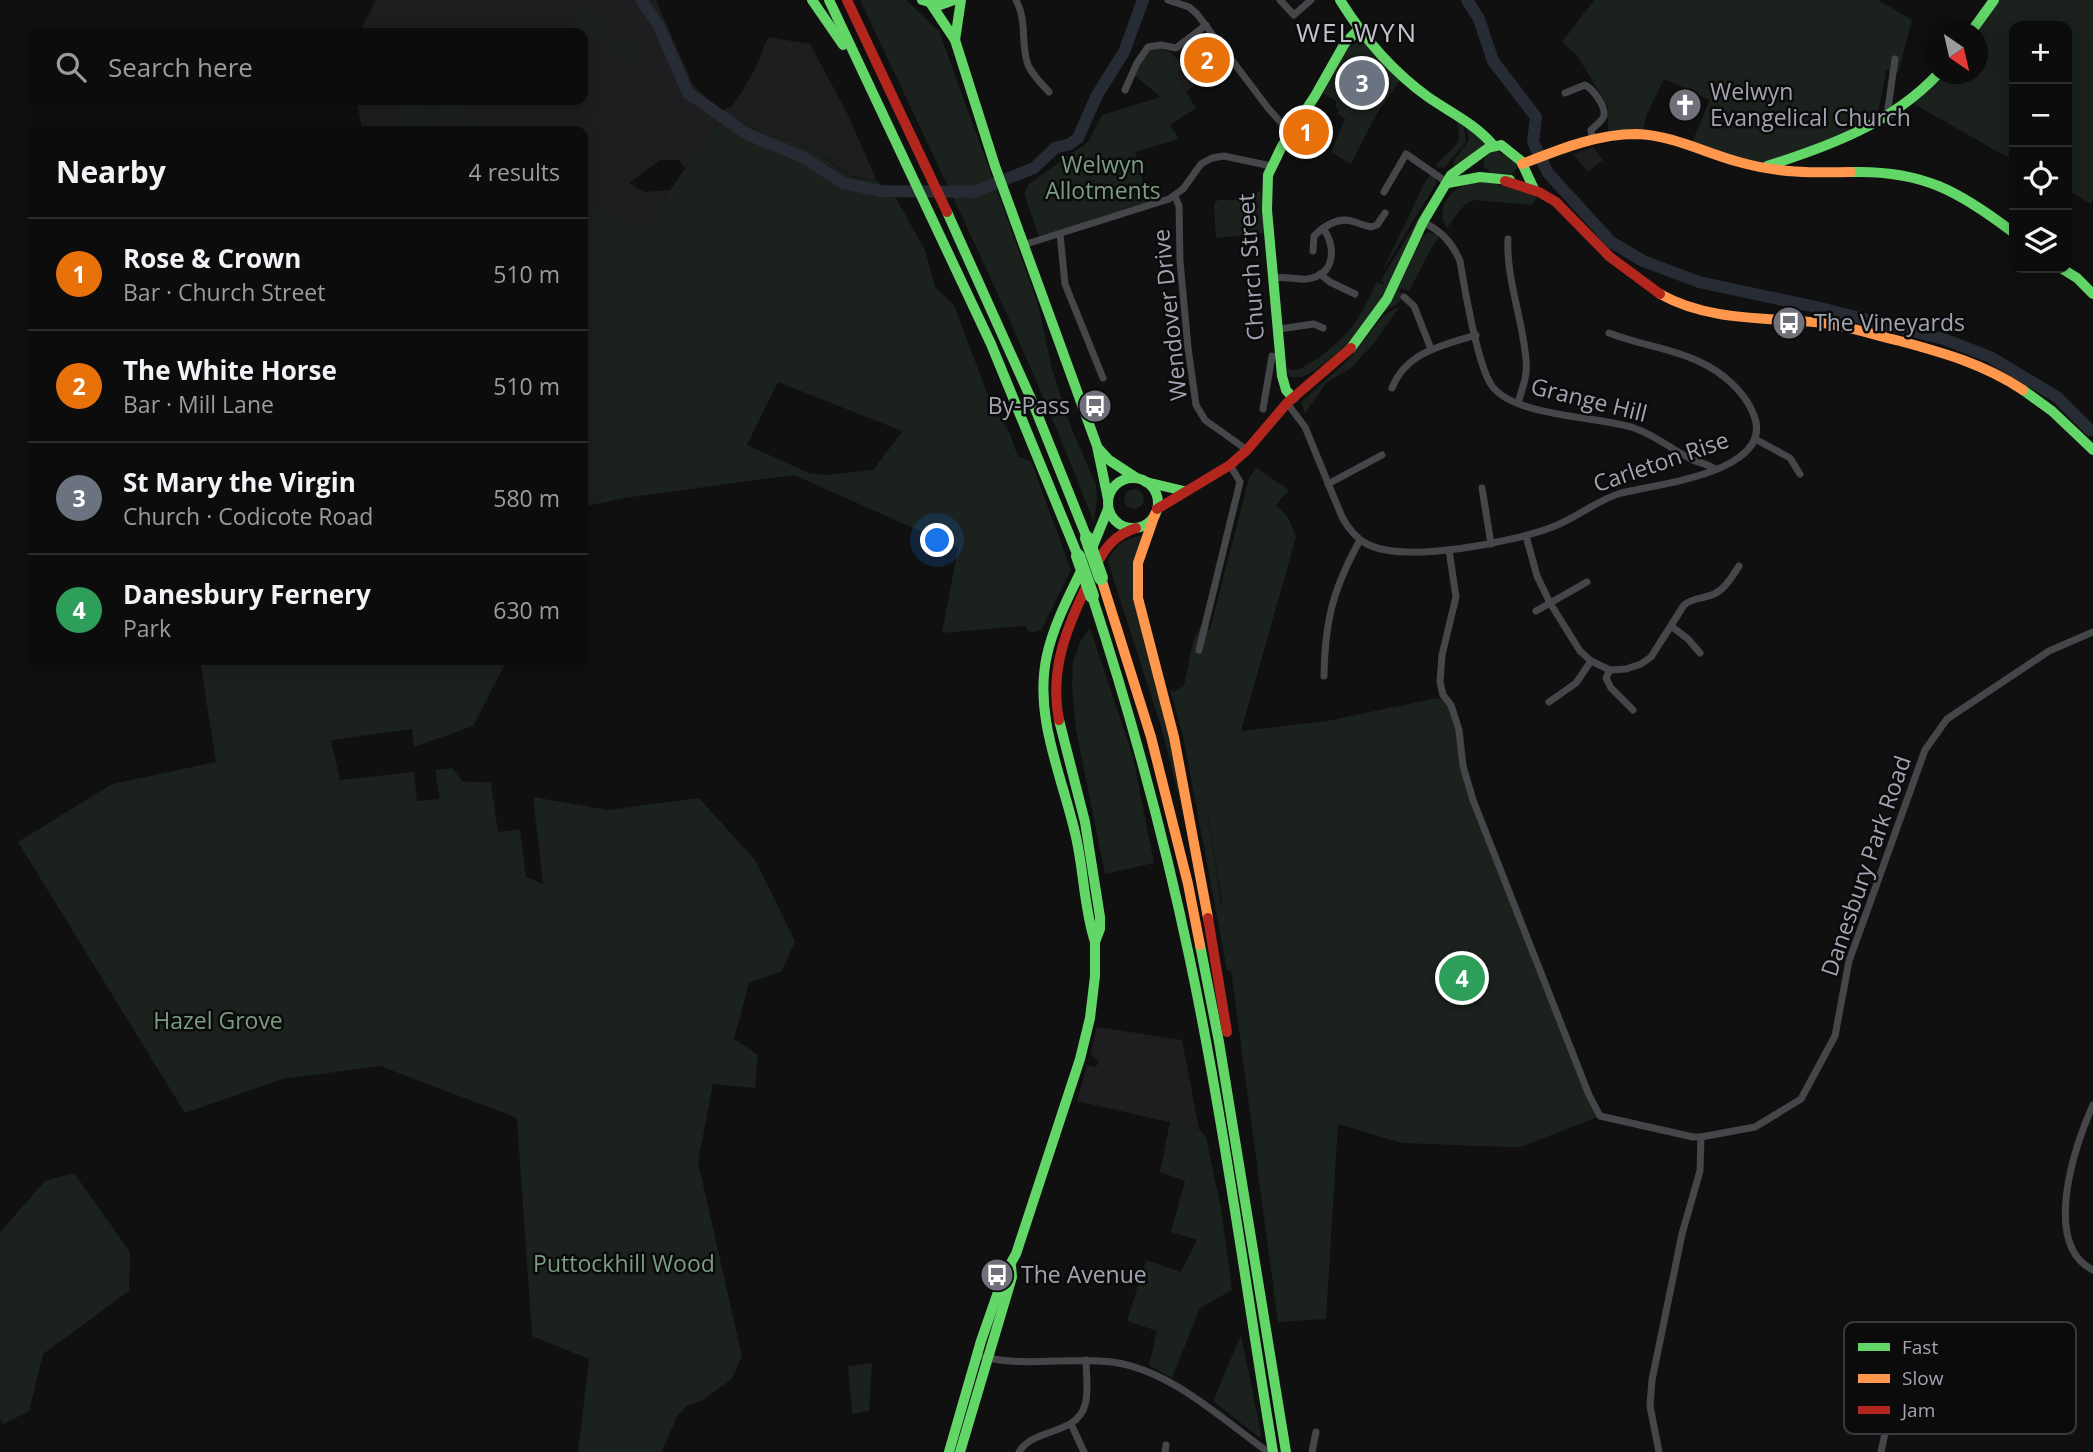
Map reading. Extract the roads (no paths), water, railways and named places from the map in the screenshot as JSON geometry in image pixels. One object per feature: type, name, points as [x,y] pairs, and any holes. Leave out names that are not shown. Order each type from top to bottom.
[{"type":"main road","points":[[812,0],[866,78]]},
{"type":"main road","points":[[829,0],[1025,421],[1092,596],[1138,747],[1185,935],[1275,1425],[1286,1452]]},
{"type":"main road","points":[[847,0],[953,222],[1038,413],[1101,578],[1151,737],[1188,884],[1236,1142],[1275,1425],[1271,1452]]},
{"type":"main road","points":[[927,2],[940,5],[954,0]]},
{"type":"main road","points":[[955,40],[961,0]]},
{"type":"main road","points":[[1340,0],[1358,30],[1420,90],[1466,117],[1493,145]]},
{"type":"main road","points":[[1979,21],[1994,0]]},
{"type":"main road","points":[[927,2],[955,40],[1022,245],[1097,446],[1108,504],[1115,521],[1129,528],[1136,528]]},
{"type":"main road","name":"Church Street","points":[[1290,401],[1275,364],[1279,329],[1266,198],[1271,166],[1345,43],[1358,30]]},
{"type":"main road","points":[[1505,181],[1519,176],[1526,164],[1592,138],[1629,135],[1672,139],[1748,166],[1768,166],[1828,145],[1887,114],[1930,84]]},
{"type":"main road","points":[[949,1452],[1012,1277],[1012,1266],[1080,1059],[1090,1018],[1095,976],[1095,942],[1100,929],[1100,917],[1093,859],[1059,724],[1056,672],[1060,646],[1105,546],[1116,535],[1149,522],[1156,512],[1184,491],[1230,465],[1247,450],[1290,401],[1350,349],[1387,299],[1423,222],[1451,175],[1493,145],[1501,145],[1526,164],[1534,189]]},
{"type":"main road","points":[[1480,156],[1479,166],[1486,177]]},
{"type":"main road","points":[[1768,166],[1776,171],[1795,173],[1880,172],[1913,176],[1958,193],[2009,229]]},
{"type":"main road","points":[[1448,183],[1486,177],[1534,189],[1556,202],[1596,244],[1633,276],[1676,302],[1695,309],[1725,316],[1843,326],[1959,358],[1988,370],[2048,408],[2093,450]]},
{"type":"main road","points":[[2069,273],[2093,294]]},
{"type":"main road","points":[[1097,446],[1109,460],[1141,480],[1157,497],[1156,512],[1138,563],[1138,598],[1174,737],[1202,880],[1235,1085],[1236,1142]]},
{"type":"main road","points":[[1095,942],[1090,930],[1082,861],[1046,726],[1044,671],[1058,619],[1094,543],[1114,486],[1126,478],[1184,491]]},
{"type":"main road","points":[[960,1452],[982,1357]]},
{"type":"street","points":[[1016,0],[1024,22],[1027,62],[1033,74],[1049,92]]},
{"type":"street","points":[[1168,0],[1189,7],[1206,25],[1290,133]]},
{"type":"street","points":[[1280,0],[1294,15],[1311,0]]},
{"type":"street","points":[[1125,90],[1137,63],[1148,47],[1161,45],[1177,48],[1206,25]]},
{"type":"street","points":[[1887,114],[1895,58]]},
{"type":"street","points":[[1565,93],[1585,85],[1593,90],[1604,116],[1591,130],[1592,138]]},
{"type":"street","points":[[1384,192],[1406,154],[1448,183]]},
{"type":"street","points":[[1022,245],[1119,217],[1175,196],[1201,164],[1218,156],[1271,166]]},
{"type":"street","name":"Wendover Drive","points":[[1175,196],[1179,206],[1180,261],[1196,405],[1205,420],[1247,450]]},
{"type":"street","points":[[1313,251],[1313,239],[1323,228],[1335,221],[1354,221],[1371,227],[1377,225],[1385,213]]},
{"type":"street","name":"Grange Hill","points":[[1423,222],[1445,236],[1455,248],[1481,361],[1491,385],[1499,394],[1518,403],[1569,416],[1633,427],[1715,469]]},
{"type":"street","points":[[1274,278],[1304,279],[1320,274],[1329,264],[1333,251],[1323,228]]},
{"type":"street","points":[[1060,234],[1065,284],[1103,378]]},
{"type":"street","points":[[1508,239],[1518,319],[1527,361],[1526,376],[1518,403]]},
{"type":"street","points":[[1320,274],[1355,294]]},
{"type":"street","points":[[1404,297],[1415,306],[1432,349]]},
{"type":"street","points":[[1279,329],[1314,324],[1324,328]]},
{"type":"street","name":"Carleton Rise","points":[[1360,540],[1368,545],[1393,551],[1449,550],[1491,544],[1558,525],[1611,496],[1691,477],[1715,469],[1746,453],[1755,439],[1756,421],[1751,407],[1735,387],[1715,370],[1688,356],[1636,344],[1609,333]]},
{"type":"street","points":[[1392,388],[1410,361],[1432,349],[1476,335]]},
{"type":"street","points":[[1263,409],[1275,364]]},
{"type":"street","points":[[1290,401],[1305,427],[1346,524],[1360,540],[1331,604],[1324,676]]},
{"type":"street","name":"Carleton Rise","points":[[1755,439],[1790,458],[1800,474]]},
{"type":"street","points":[[1328,484],[1382,455]]},
{"type":"street","points":[[1691,477],[1693,460]]},
{"type":"street","points":[[1199,650],[1240,482],[1230,465]]},
{"type":"street","points":[[1482,488],[1491,544]]},
{"type":"street","points":[[1526,536],[1537,576],[1550,603],[1580,651],[1591,661],[1610,670],[1626,669],[1651,657],[1688,601],[1716,594],[1723,589],[1739,566]]},
{"type":"street","points":[[1449,550],[1456,597],[1442,655],[1440,682],[1443,695],[1451,705],[1459,730],[1464,766],[1473,800],[1544,984],[1600,1116],[1701,1137],[1700,1171],[1682,1234],[1652,1380],[1650,1406],[1659,1452]]},
{"type":"street","points":[[1536,611],[1587,582]]},
{"type":"street","points":[[1671,626],[1700,653]]},
{"type":"street","name":"Danesbury Park Road","points":[[1701,1137],[1755,1127],[1801,1099],[1835,1036],[1849,961],[1925,750],[1947,719],[2049,651],[2093,632]]},
{"type":"street","points":[[1549,702],[1576,683],[1591,661]]},
{"type":"street","points":[[1610,670],[1606,678],[1611,688],[1633,710]]},
{"type":"street","points":[[2093,1105],[2079,1136],[2065,1205],[2068,1241],[2078,1257],[2093,1270]]},
{"type":"street","points":[[982,1357],[1004,1361],[1086,1360],[1129,1365],[1204,1403],[1257,1449],[1271,1452]]},
{"type":"street","points":[[1019,1452],[1031,1440],[1071,1424],[1080,1415],[1086,1404],[1086,1360]]},
{"type":"street","points":[[1071,1424],[1084,1452]]},
{"type":"street","points":[[1312,1452],[1317,1432]]},
{"type":"street","points":[[1881,1452],[1885,1434]]},
{"type":"waterway","points":[[641,0],[659,26],[688,93],[747,134],[803,157],[843,183],[880,191],[974,192],[1034,168],[1055,148],[1070,144],[1078,138],[1097,95],[1124,52],[1143,0]]},
{"type":"waterway","points":[[1467,0],[1479,19],[1493,61],[1536,117],[1533,142],[1548,173],[1611,242],[1643,261],[1699,282],[1816,307],[1944,339],[1990,357],[2057,397],[2093,430]]},
{"type":"place","name":"The White Horse","points":[[1207,60]]},
{"type":"place","name":"St Mary the Virgin","points":[[1362,83]]},
{"type":"place","name":"Welwyn Evangelical Church","points":[[1685,105]]},
{"type":"place","name":"Rose & Crown","points":[[1306,132]]},
{"type":"place","name":"The Vineyards","points":[[1789,323]]},
{"type":"place","name":"By-Pass","points":[[1095,406]]},
{"type":"place","name":"Danesbury Fernery","points":[[1462,978]]},
{"type":"place","name":"The Avenue","points":[[997,1275]]},
{"type":"district","name":"WELWYN","points":[[1357,33]]},
{"type":"park label","name":"Welwyn Allotments","points":[[1103,178]]},
{"type":"park label","name":"Hazel Grove","points":[[218,1021]]},
{"type":"park label","name":"Puttockhill Wood","points":[[624,1264]]}]
